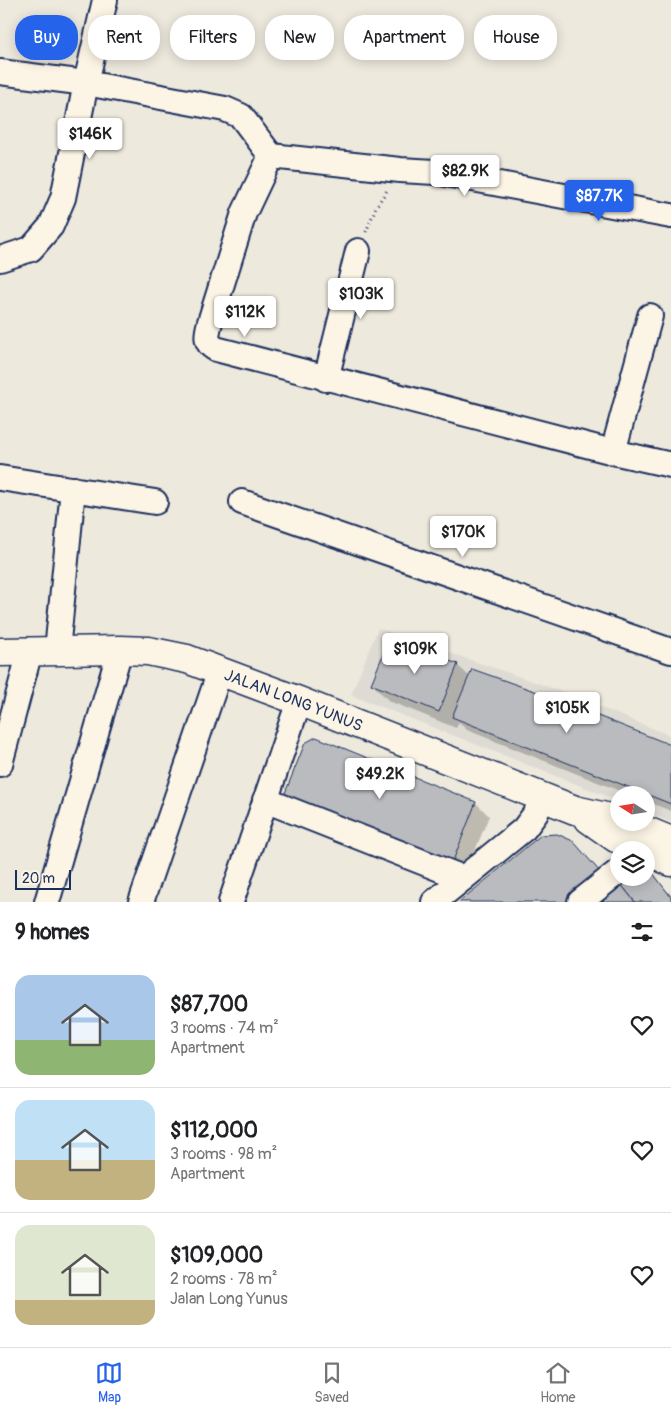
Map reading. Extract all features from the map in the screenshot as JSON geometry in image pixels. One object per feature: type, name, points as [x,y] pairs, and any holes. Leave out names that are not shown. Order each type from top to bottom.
[{"type":"main road","name":"JALAN LONG YUNUS","points":[[0,652],[57,650],[148,651],[187,659],[575,810],[610,818]]},
{"type":"main road","name":"JALAN LONG YUNUS","points":[[575,810],[616,838],[624,841]]},
{"type":"main road","points":[[647,831],[671,841]]},
{"type":"main road","name":"JALAN LONG YUNUS","points":[[655,854],[671,862]]},
{"type":"street","points":[[0,259],[31,249],[52,226],[62,198],[105,0]]},
{"type":"street","points":[[0,72],[86,83],[225,109],[241,116],[271,156],[435,172],[671,216]]},
{"type":"street","points":[[271,156],[244,214],[210,322],[208,343],[216,349],[326,379],[671,465]]},
{"type":"street","points":[[326,379],[358,251]]},
{"type":"street","points":[[613,452],[650,316]]},
{"type":"street","points":[[0,478],[155,502]]},
{"type":"street","points":[[57,650],[73,489]]},
{"type":"street","points":[[242,502],[671,651]]},
{"type":"street","points":[[52,901],[120,650]]},
{"type":"street","points":[[0,764],[30,651]]},
{"type":"street","points":[[141,902],[220,671]]},
{"type":"street","points":[[231,902],[299,701]]},
{"type":"street","points":[[434,902],[531,822],[543,797]]},
{"type":"street","points":[[266,800],[463,878]]},
{"type":"street","points":[[580,902],[610,878]]},
{"type":"path","points":[[358,251],[376,207],[400,170]]},
{"type":"shaded area","points":[[378,628],[558,690],[671,736],[671,822],[655,816],[655,786],[610,786],[610,797],[351,695]]},
{"type":"building","points":[[389,640],[458,664],[439,712],[371,684]]},
{"type":"building","points":[[472,669],[540,693],[671,745],[671,804],[655,798],[655,786],[626,786],[452,717]]},
{"type":"building","points":[[316,737],[476,802],[451,866],[283,798],[305,743]]},
{"type":"building","points":[[557,834],[573,841],[601,873],[566,902],[459,902],[541,835]]},
{"type":"building","points":[[655,876],[671,897],[671,902],[635,902],[622,886],[655,886]]},
{"type":"building","points":[[616,886],[622,886],[635,902],[596,902]]}]
